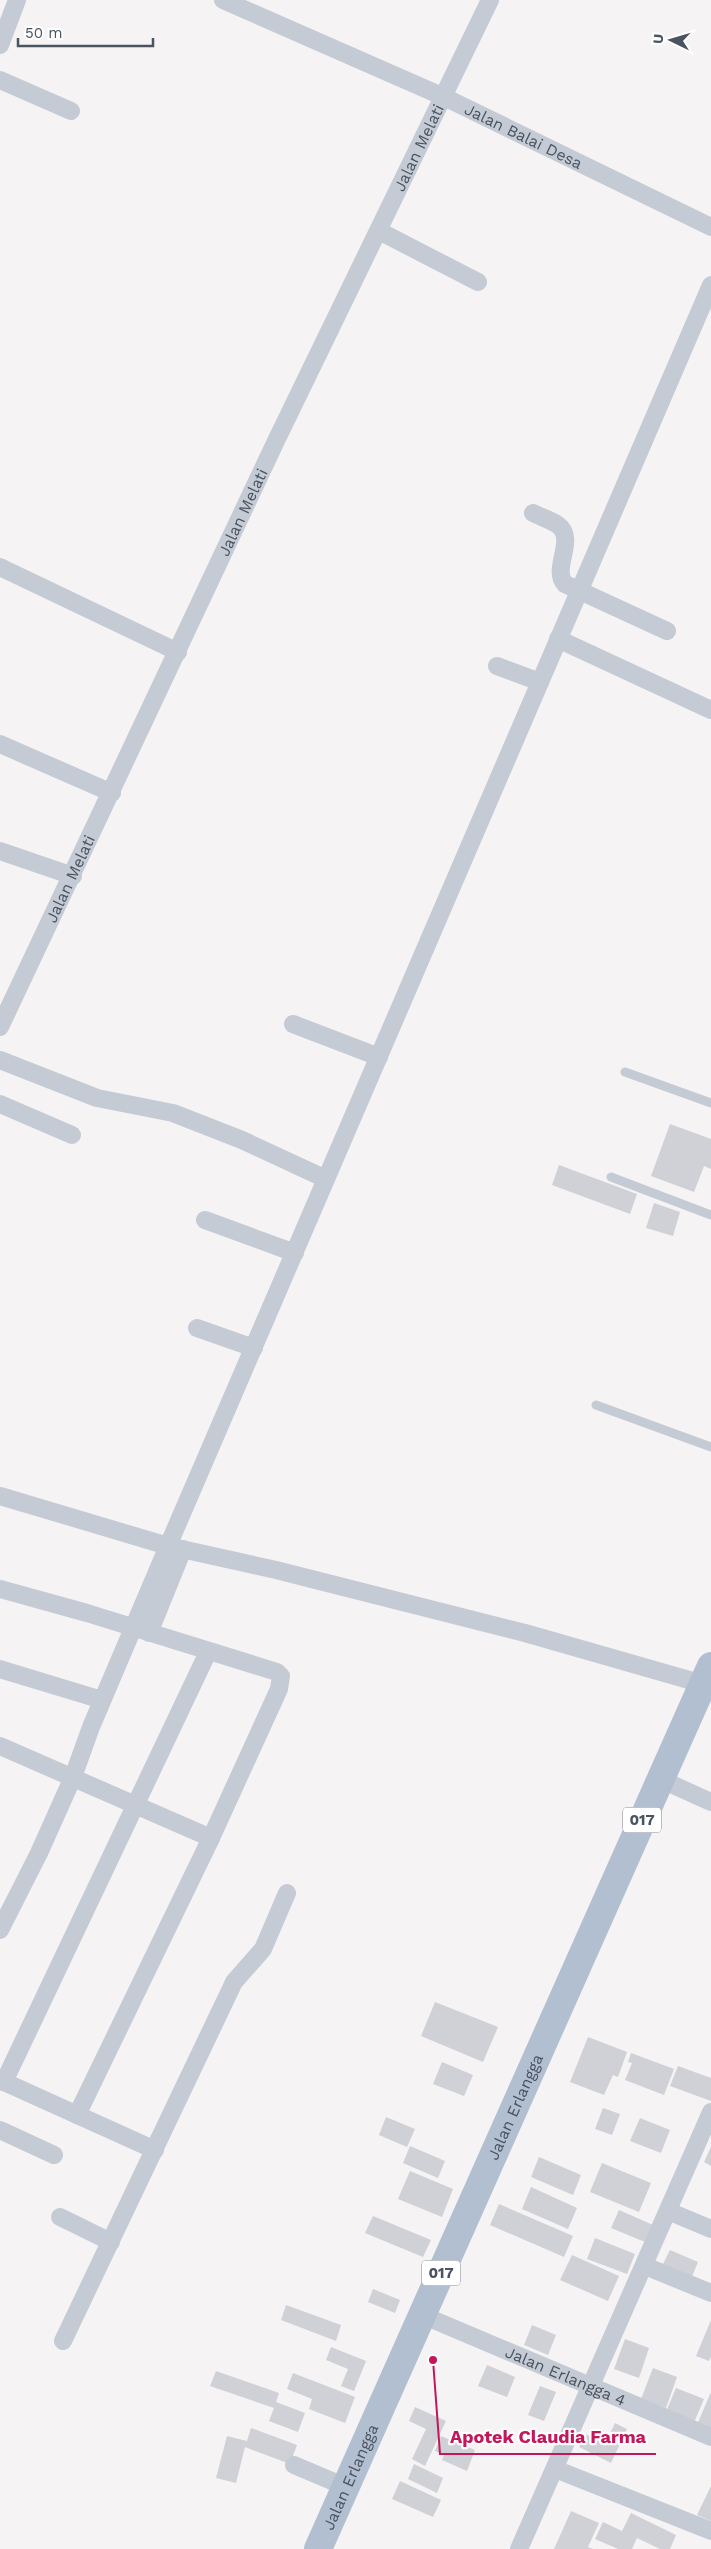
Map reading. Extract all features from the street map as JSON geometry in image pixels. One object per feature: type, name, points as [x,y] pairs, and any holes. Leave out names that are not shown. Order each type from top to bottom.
[{"type":"main road","name":"Jalan Erlangga","points":[[318,2549],[707,1675]]},
{"type":"street","points":[[0,45],[17,0]]},
{"type":"street","name":"Jalan Balai Desa","points":[[223,0],[444,97],[711,227]]},
{"type":"street","name":"Jalan Melati","points":[[0,1028],[275,443],[490,0]]},
{"type":"street","points":[[0,80],[71,111]]},
{"type":"street","points":[[379,231],[478,282]]},
{"type":"street","points":[[0,1930],[39,1853],[73,1777],[102,1700],[141,1630],[254,1348],[711,285]]},
{"type":"street","points":[[533,513],[559,525],[563,531],[565,544],[562,581],[667,631]]},
{"type":"street","points":[[0,567],[178,652]]},
{"type":"street","points":[[558,639],[711,710]]},
{"type":"street","points":[[497,666],[540,682]]},
{"type":"street","points":[[0,744],[112,793]]},
{"type":"street","points":[[0,851],[72,876]]},
{"type":"street","points":[[293,1024],[379,1057]]},
{"type":"street","points":[[0,1060],[97,1098],[173,1113],[242,1140],[326,1179]]},
{"type":"street","points":[[0,1104],[72,1135]]},
{"type":"street","points":[[205,1220],[295,1253]]},
{"type":"street","points":[[197,1328],[254,1348]]},
{"type":"street","points":[[0,1496],[175,1547],[276,1570],[525,1634],[707,1675]]},
{"type":"street","points":[[0,1589],[277,1672],[281,1676],[282,1682],[212,1838],[77,2115]]},
{"type":"street","points":[[155,2150],[2,2081],[136,1807],[208,1652]]},
{"type":"street","points":[[0,1669],[102,1700]]},
{"type":"street","points":[[0,1746],[73,1777],[136,1807],[212,1838]]},
{"type":"street","points":[[660,1779],[711,1802]]},
{"type":"street","points":[[63,2341],[234,1982],[263,1949],[287,1893]]},
{"type":"street","points":[[519,2549],[593,2385],[710,2116]]},
{"type":"street","points":[[0,2130],[54,2155]]},
{"type":"street","points":[[668,2211],[711,2230]]},
{"type":"street","points":[[60,2217],[111,2242]]},
{"type":"street","points":[[645,2266],[711,2293]]},
{"type":"street","name":"Jalan Erlangga 4","points":[[422,2315],[593,2385],[711,2437]]},
{"type":"street","points":[[294,2465],[346,2487]]},
{"type":"street","points":[[555,2469],[711,2531]]},
{"type":"lane","points":[[625,1072],[711,1102]]},
{"type":"lane","points":[[611,1177],[711,1214]]},
{"type":"lane","points":[[596,1405],[711,1447]]},
{"type":"building","points":[[670,1124],[711,1139],[711,1169],[704,1166],[694,1192],[651,1176]]},
{"type":"building","points":[[559,1165],[637,1194],[630,1214],[552,1185]]},
{"type":"building","points":[[654,1203],[680,1212],[673,1236],[646,1228]]},
{"type":"building","points":[[435,2002],[498,2027],[483,2062],[421,2036]]},
{"type":"building","points":[[588,2037],[627,2052],[618,2077],[613,2075],[604,2095],[570,2082]]},
{"type":"building","points":[[631,2053],[674,2069],[664,2095],[625,2080],[632,2063],[628,2062]]},
{"type":"building","points":[[442,2062],[473,2075],[464,2096],[433,2084]]},
{"type":"building","points":[[678,2066],[711,2078],[711,2101],[670,2086]]},
{"type":"building","points":[[603,2108],[620,2114],[612,2135],[595,2129]]},
{"type":"building","points":[[386,2117],[415,2129],[407,2147],[379,2135]]},
{"type":"building","points":[[640,2118],[670,2130],[661,2153],[630,2141]]},
{"type":"building","points":[[410,2146],[445,2161],[438,2178],[403,2163]]},
{"type":"building","points":[[711,2147],[711,2166],[704,2162]]},
{"type":"building","points":[[539,2157],[581,2175],[573,2195],[531,2177]]},
{"type":"building","points":[[602,2163],[651,2183],[639,2212],[590,2192]]},
{"type":"building","points":[[410,2171],[453,2189],[442,2217],[398,2199]]},
{"type":"building","points":[[531,2187],[577,2208],[568,2229],[522,2209]]},
{"type":"building","points":[[499,2204],[573,2236],[564,2257],[490,2225]]},
{"type":"building","points":[[619,2210],[653,2225],[645,2242],[611,2228]]},
{"type":"building","points":[[373,2216],[431,2240],[423,2257],[365,2233]]},
{"type":"building","points":[[595,2238],[635,2254],[627,2274],[587,2259]]},
{"type":"building","points":[[670,2250],[698,2262],[691,2279],[662,2266]]},
{"type":"building","points":[[572,2255],[619,2276],[608,2301],[560,2280]]},
{"type":"building","points":[[373,2289],[400,2300],[395,2313],[368,2302]]},
{"type":"building","points":[[286,2305],[341,2325],[336,2341],[281,2320]]},
{"type":"building","points":[[711,2320],[711,2357],[709,2361],[696,2356]]},
{"type":"building","points":[[532,2325],[556,2335],[548,2355],[524,2345]]},
{"type":"building","points":[[625,2339],[649,2348],[639,2378],[614,2369]]},
{"type":"building","points":[[331,2347],[366,2361],[354,2391],[341,2386],[348,2369],[326,2360]]},
{"type":"building","points":[[487,2365],[515,2377],[507,2397],[478,2386]]},
{"type":"building","points":[[653,2368],[677,2377],[666,2408],[641,2399]]},
{"type":"building","points":[[216,2371],[279,2393],[276,2402],[305,2413],[298,2432],[269,2421],[274,2408],[210,2386]]},
{"type":"building","points":[[293,2373],[355,2397],[345,2423],[309,2409],[312,2399],[287,2389]]},
{"type":"building","points":[[540,2386],[556,2392],[544,2421],[528,2415]]},
{"type":"building","points":[[676,2388],[704,2399],[693,2425],[665,2414]]},
{"type":"building","points":[[711,2392],[711,2433],[696,2427]]},
{"type":"building","points":[[415,2407],[446,2421],[425,2466],[412,2459],[426,2429],[409,2421]]},
{"type":"building","points":[[615,2423],[627,2429],[611,2463],[579,2447],[585,2434],[605,2444]]},
{"type":"building","points":[[251,2428],[297,2445],[290,2464],[245,2447],[236,2483],[216,2478],[227,2436],[247,2441]]},
{"type":"building","points":[[441,2436],[475,2450],[467,2471],[442,2460],[444,2455],[435,2451]]},
{"type":"building","points":[[414,2464],[443,2478],[437,2493],[408,2479]]},
{"type":"building","points":[[400,2481],[441,2500],[433,2517],[392,2499]]},
{"type":"building","points":[[711,2486],[711,2521],[697,2515]]},
{"type":"building","points":[[571,2511],[599,2523],[588,2547],[593,2549],[554,2549]]},
{"type":"building","points":[[631,2513],[676,2535],[670,2549],[660,2549],[637,2538],[632,2549],[618,2549],[595,2539],[603,2522],[622,2531]]},
{"type":"place","name":"Apotek Claudia Farma","points":[[433,2360]]}]
